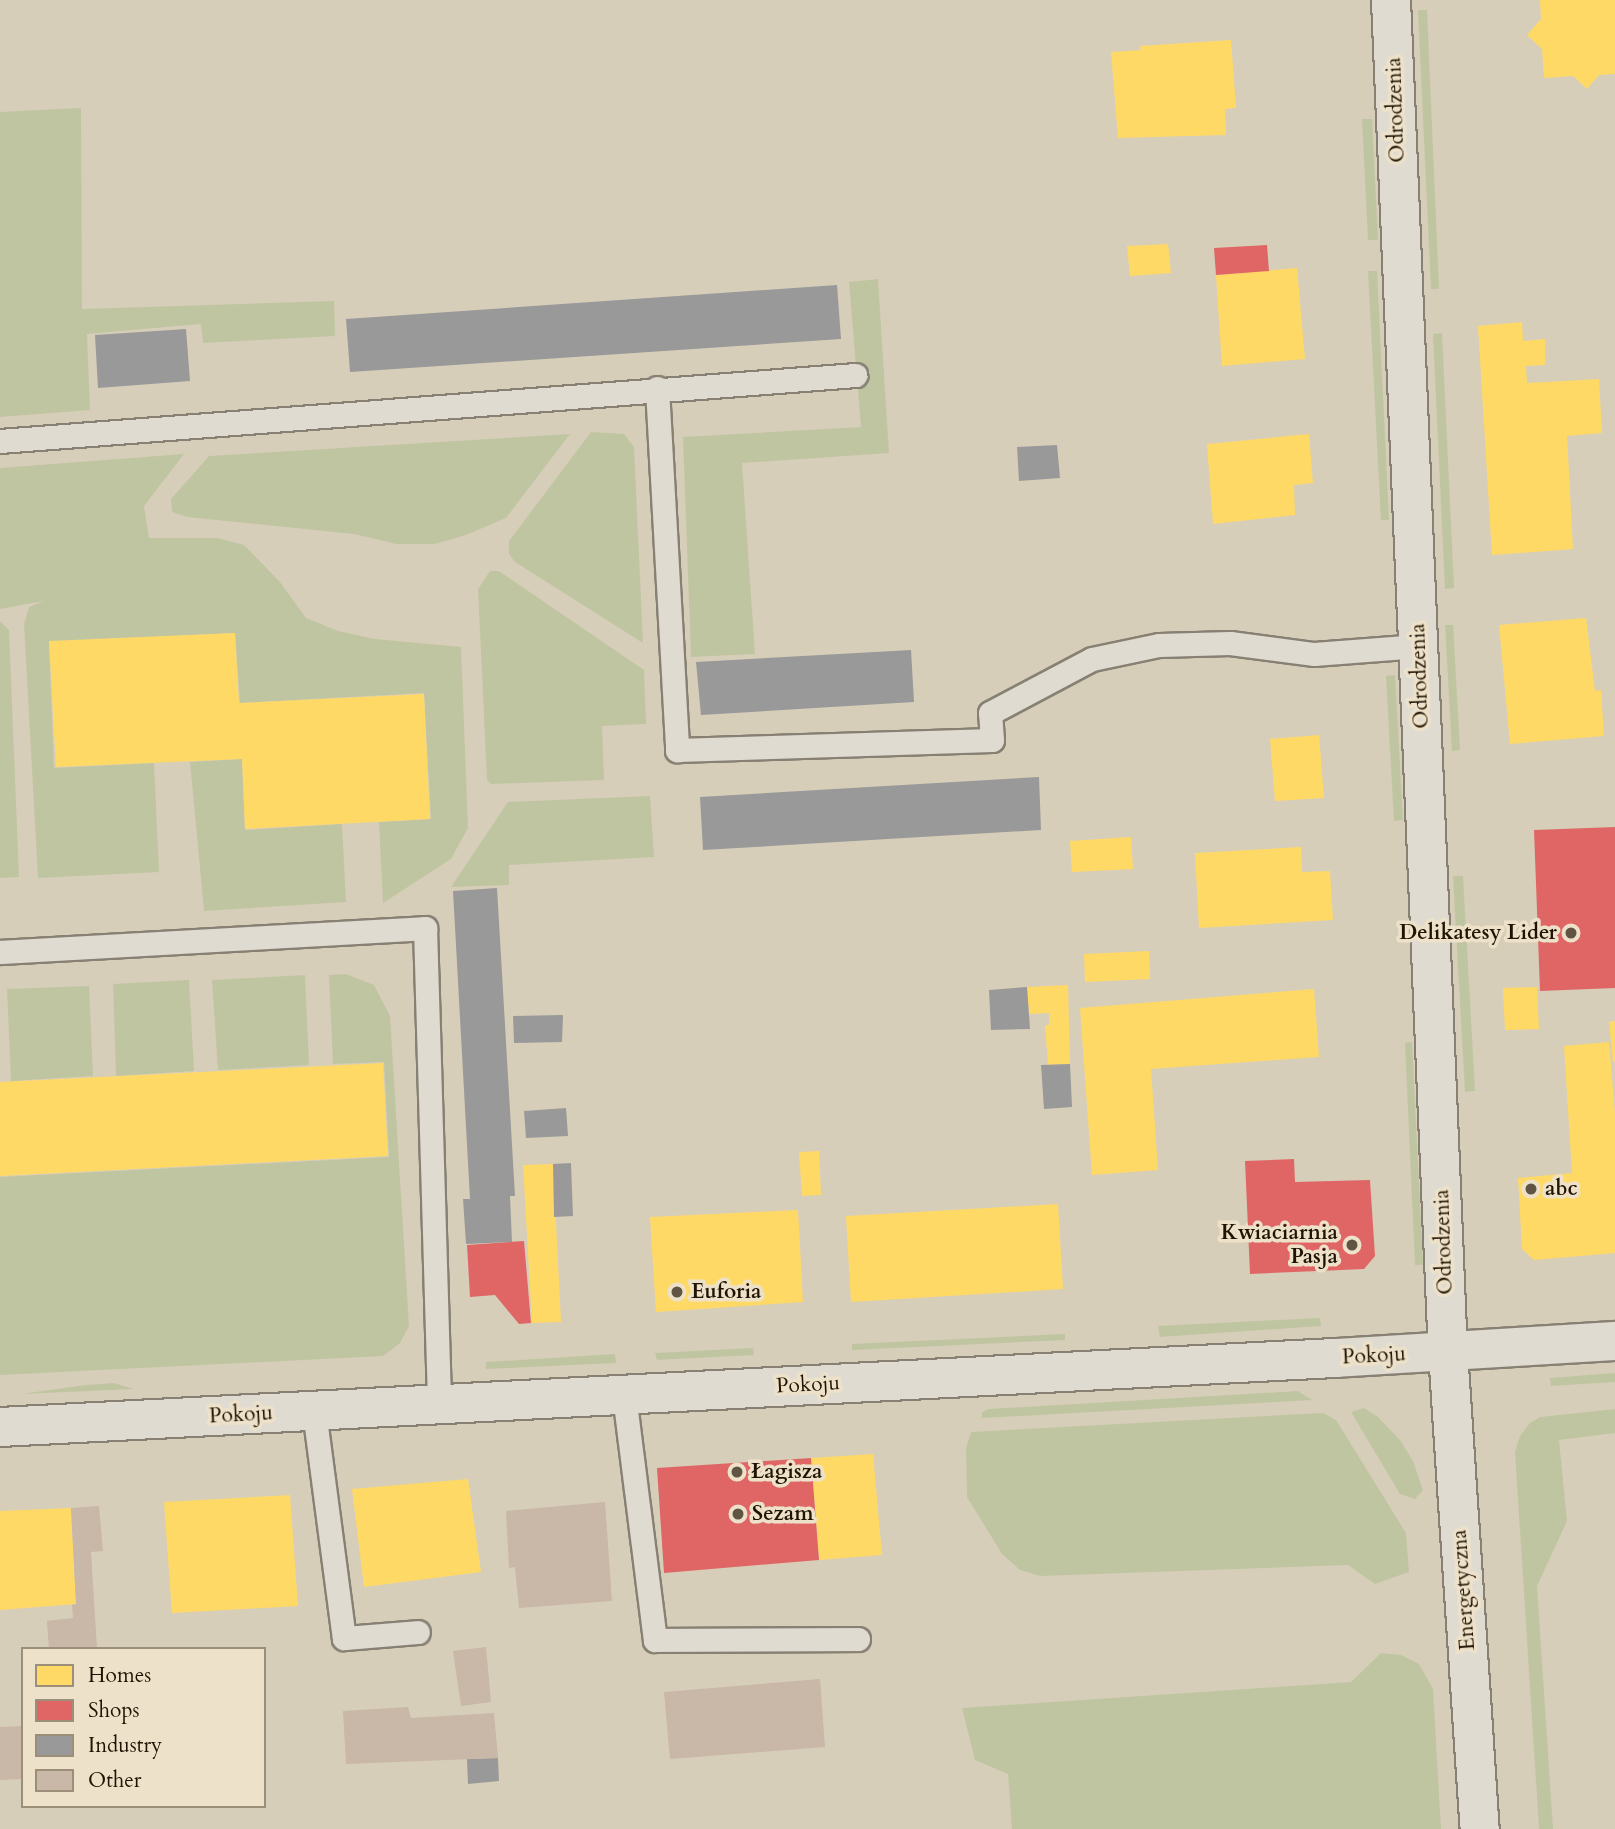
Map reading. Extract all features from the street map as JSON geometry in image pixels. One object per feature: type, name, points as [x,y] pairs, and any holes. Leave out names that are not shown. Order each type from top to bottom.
[{"type":"street","name":"Odrodzenia","points":[[1391,0],[1448,1352]]},
{"type":"street","name":"Pokoju","points":[[0,1427],[1448,1352],[1615,1341]]},
{"type":"street","name":"Energetyczna","points":[[1448,1352],[1480,1829]]},
{"type":"lane","points":[[0,441],[855,374]]},
{"type":"lane","points":[[657,388],[677,750],[992,740],[990,713],[1092,659],[1159,645],[1230,643],[1314,654],[1419,646]]},
{"type":"lane","points":[[0,952],[425,928],[439,1404]]},
{"type":"lane","points":[[624,1395],[655,1640],[858,1639]]},
{"type":"lane","points":[[314,1411],[344,1639],[418,1632]]},
{"type":"green space","points":[[1418,10],[1427,10],[1439,289],[1431,289]]},
{"type":"green space","points":[[81,108],[82,309],[334,301],[335,336],[203,343],[201,324],[87,334],[90,410],[0,417],[0,112]]},
{"type":"green space","points":[[1362,119],[1372,119],[1378,240],[1368,240]]},
{"type":"green space","points":[[1368,271],[1377,271],[1389,520],[1381,520]]},
{"type":"green space","points":[[878,279],[889,453],[742,463],[755,654],[691,657],[683,437],[861,427],[849,282]]},
{"type":"green space","points":[[1442,333],[1454,588],[1445,589],[1433,334]]},
{"type":"green space","points":[[591,432],[624,434],[634,447],[643,643],[515,562],[509,554],[509,541]]},
{"type":"green space","points":[[570,434],[506,518],[466,535],[435,544],[396,544],[354,534],[187,517],[172,512],[171,499],[209,456]]},
{"type":"green space","points":[[184,454],[144,506],[149,538],[217,538],[244,545],[280,582],[306,618],[338,631],[375,639],[461,647],[468,828],[451,859],[383,903],[379,822],[431,819],[424,693],[240,703],[235,633],[49,642],[54,768],[154,763],[159,872],[38,878],[24,624],[29,607],[44,601],[0,609],[0,468]]},
{"type":"green space","points":[[490,571],[499,571],[644,670],[646,724],[602,726],[604,780],[491,784],[487,780],[478,589]]},
{"type":"green space","points":[[0,621],[9,630],[19,877],[0,878]]},
{"type":"green space","points":[[1445,625],[1453,625],[1460,750],[1452,751]]},
{"type":"green space","points":[[1395,675],[1403,820],[1394,821],[1386,676]]},
{"type":"green space","points":[[242,759],[245,830],[342,824],[346,902],[204,911],[190,762]]},
{"type":"green space","points":[[650,796],[654,857],[509,865],[509,885],[451,887],[508,802]]},
{"type":"green space","points":[[1453,876],[1463,876],[1475,1091],[1465,1092]]},
{"type":"green space","points":[[346,974],[374,985],[390,1016],[409,1326],[400,1343],[383,1356],[0,1375],[0,1177],[389,1157],[384,1062],[333,1064],[329,975]]},
{"type":"green space","points":[[305,975],[309,1065],[218,1070],[212,980]]},
{"type":"green space","points":[[189,980],[194,1071],[116,1076],[113,984]]},
{"type":"green space","points":[[89,986],[93,1076],[11,1081],[7,989]]},
{"type":"green space","points":[[1412,1042],[1423,1265],[1415,1265],[1405,1043]]},
{"type":"green space","points":[[1320,1318],[1321,1326],[1160,1337],[1158,1326]]},
{"type":"green space","points":[[1065,1334],[1065,1340],[852,1350],[852,1344]]},
{"type":"green space","points":[[753,1348],[754,1355],[657,1360],[655,1353]]},
{"type":"green space","points":[[615,1354],[616,1363],[486,1369],[486,1362]]},
{"type":"green space","points":[[1615,1373],[1615,1382],[1551,1386],[1550,1378]]},
{"type":"green space","points":[[114,1383],[134,1389],[21,1394],[86,1385]]},
{"type":"green space","points":[[1298,1391],[1312,1400],[982,1418],[982,1412],[989,1409]]},
{"type":"green space","points":[[1364,1408],[1378,1417],[1400,1440],[1413,1461],[1423,1490],[1415,1499],[1400,1494],[1351,1412]]},
{"type":"green space","points":[[1615,1409],[1615,1433],[1559,1440],[1567,1521],[1537,1586],[1553,1829],[1539,1829],[1515,1452],[1520,1436],[1530,1423],[1540,1417]]},
{"type":"green space","points":[[1323,1413],[1336,1420],[1406,1533],[1409,1572],[1375,1584],[1348,1565],[1040,1576],[1020,1570],[1002,1554],[967,1497],[966,1448],[971,1432]]},
{"type":"green space","points":[[1381,1653],[1401,1655],[1419,1664],[1433,1689],[1441,1829],[1012,1829],[1008,1774],[975,1760],[962,1708],[1351,1682]]},
{"type":"building: Homes","points":[[1540,0],[1615,0],[1615,74],[1599,75],[1587,89],[1573,76],[1544,78],[1542,49],[1527,35],[1541,19]]},
{"type":"building: Homes","points":[[1231,40],[1236,108],[1225,109],[1226,135],[1118,138],[1111,52],[1141,50],[1140,46]]},
{"type":"building: Homes","points":[[1168,244],[1171,273],[1130,276],[1127,246]]},
{"type":"building: Homes","points":[[1297,268],[1305,359],[1222,366],[1216,275]]},
{"type":"building: Homes","points":[[1522,322],[1523,341],[1545,339],[1545,365],[1526,366],[1527,383],[1599,379],[1602,433],[1567,436],[1573,549],[1492,555],[1478,326]]},
{"type":"building: Homes","points":[[1309,434],[1313,483],[1294,485],[1295,515],[1213,524],[1207,444]]},
{"type":"building: Homes","points":[[1586,618],[1595,691],[1601,690],[1604,736],[1510,744],[1499,625]]},
{"type":"building: Homes","points":[[235,633],[239,703],[424,694],[430,819],[245,829],[242,759],[56,767],[49,641]]},
{"type":"building: Homes","points":[[1319,735],[1324,798],[1275,801],[1270,739]]},
{"type":"building: Homes","points":[[1131,837],[1133,869],[1072,872],[1070,841]]},
{"type":"building: Homes","points":[[1301,847],[1302,872],[1330,871],[1333,920],[1199,928],[1195,853]]},
{"type":"building: Homes","points":[[1149,951],[1150,979],[1085,982],[1084,954]]},
{"type":"building: Homes","points":[[1068,985],[1070,1064],[1048,1065],[1045,1025],[1049,1025],[1049,1013],[1029,1014],[1027,987]]},
{"type":"building: Homes","points":[[1537,987],[1539,1029],[1505,1030],[1503,988]]},
{"type":"building: Homes","points":[[1314,989],[1319,1057],[1151,1069],[1158,1170],[1092,1175],[1080,1008]]},
{"type":"building: Homes","points":[[1615,1021],[1615,1062],[1613,1062],[1609,1022]]},
{"type":"building: Homes","points":[[1609,1042],[1615,1113],[1615,1253],[1534,1260],[1522,1249],[1518,1178],[1572,1173],[1564,1046]]},
{"type":"building: Homes","points":[[383,1063],[388,1156],[0,1176],[0,1082]]},
{"type":"building: Homes","points":[[819,1151],[821,1195],[802,1196],[799,1152]]},
{"type":"building: Homes","points":[[553,1164],[561,1322],[532,1323],[523,1165]]},
{"type":"building: Homes","points":[[1058,1204],[1063,1289],[851,1302],[846,1216]]},
{"type":"building: Homes","points":[[798,1210],[803,1302],[656,1312],[650,1217]]},
{"type":"building: Homes","points":[[873,1454],[882,1555],[819,1560],[811,1458]]},
{"type":"building: Homes","points":[[468,1479],[481,1572],[364,1587],[352,1489]]},
{"type":"building: Homes","points":[[290,1495],[298,1606],[172,1613],[164,1502]]},
{"type":"building: Homes","points":[[71,1508],[76,1604],[0,1610],[0,1511]]},
{"type":"building: Shops","points":[[1267,245],[1269,271],[1216,275],[1214,248]]},
{"type":"building: Shops","points":[[1615,827],[1615,988],[1540,991],[1534,830]]},
{"type":"building: Shops","points":[[1294,1159],[1295,1182],[1370,1180],[1375,1256],[1364,1269],[1250,1274],[1245,1161]]},
{"type":"building: Shops","points":[[524,1241],[531,1323],[519,1324],[495,1295],[470,1297],[467,1245]]},
{"type":"building: Shops","name":"Sezam","points":[[811,1458],[819,1560],[664,1573],[657,1468]]},
{"type":"building: Industry","points":[[837,285],[841,339],[350,372],[346,319]]},
{"type":"building: Industry","points":[[186,329],[190,381],[98,388],[95,335]]},
{"type":"building: Industry","points":[[1057,445],[1060,478],[1019,481],[1017,447]]},
{"type":"building: Industry","points":[[911,650],[914,702],[701,715],[696,662]]},
{"type":"building: Industry","points":[[1039,777],[1041,830],[703,850],[700,797]]},
{"type":"building: Industry","points":[[497,888],[515,1196],[510,1196],[512,1242],[466,1244],[463,1199],[470,1199],[453,891]]},
{"type":"building: Industry","points":[[1027,987],[1030,1029],[991,1030],[989,990]]},
{"type":"building: Industry","points":[[563,1015],[562,1042],[514,1043],[513,1016]]},
{"type":"building: Industry","points":[[1070,1064],[1072,1107],[1044,1109],[1041,1065]]},
{"type":"building: Industry","points":[[566,1108],[568,1136],[526,1138],[524,1111]]},
{"type":"building: Industry","points":[[571,1163],[573,1216],[554,1217],[553,1164]]},
{"type":"building: Industry","points":[[498,1758],[499,1781],[468,1784],[467,1759]]},
{"type":"building: Other","points":[[605,1502],[612,1601],[519,1608],[515,1567],[509,1568],[506,1511]]},
{"type":"building: Other","points":[[99,1506],[103,1551],[91,1552],[97,1647],[49,1647],[47,1621],[73,1618],[72,1605],[76,1604],[71,1508]]},
{"type":"building: Other","points":[[486,1647],[491,1702],[461,1706],[453,1651]]},
{"type":"building: Other","points":[[820,1679],[825,1747],[670,1759],[664,1692]]},
{"type":"building: Other","points":[[408,1707],[411,1718],[494,1713],[498,1758],[346,1764],[343,1711]]},
{"type":"building: Other","points":[[21,1726],[21,1779],[0,1780],[0,1727]]},
{"type":"place","name":"Delikatesy Lider","points":[[1571,933]]},
{"type":"place","name":"abc","points":[[1531,1189]]},
{"type":"place","name":"Kwiaciarnia Pasja","points":[[1352,1245]]},
{"type":"place","name":"Euforia","points":[[677,1292]]},
{"type":"place","name":"Łagisza","points":[[737,1472]]},
{"type":"place","name":"Sezam","points":[[738,1514]]}]
